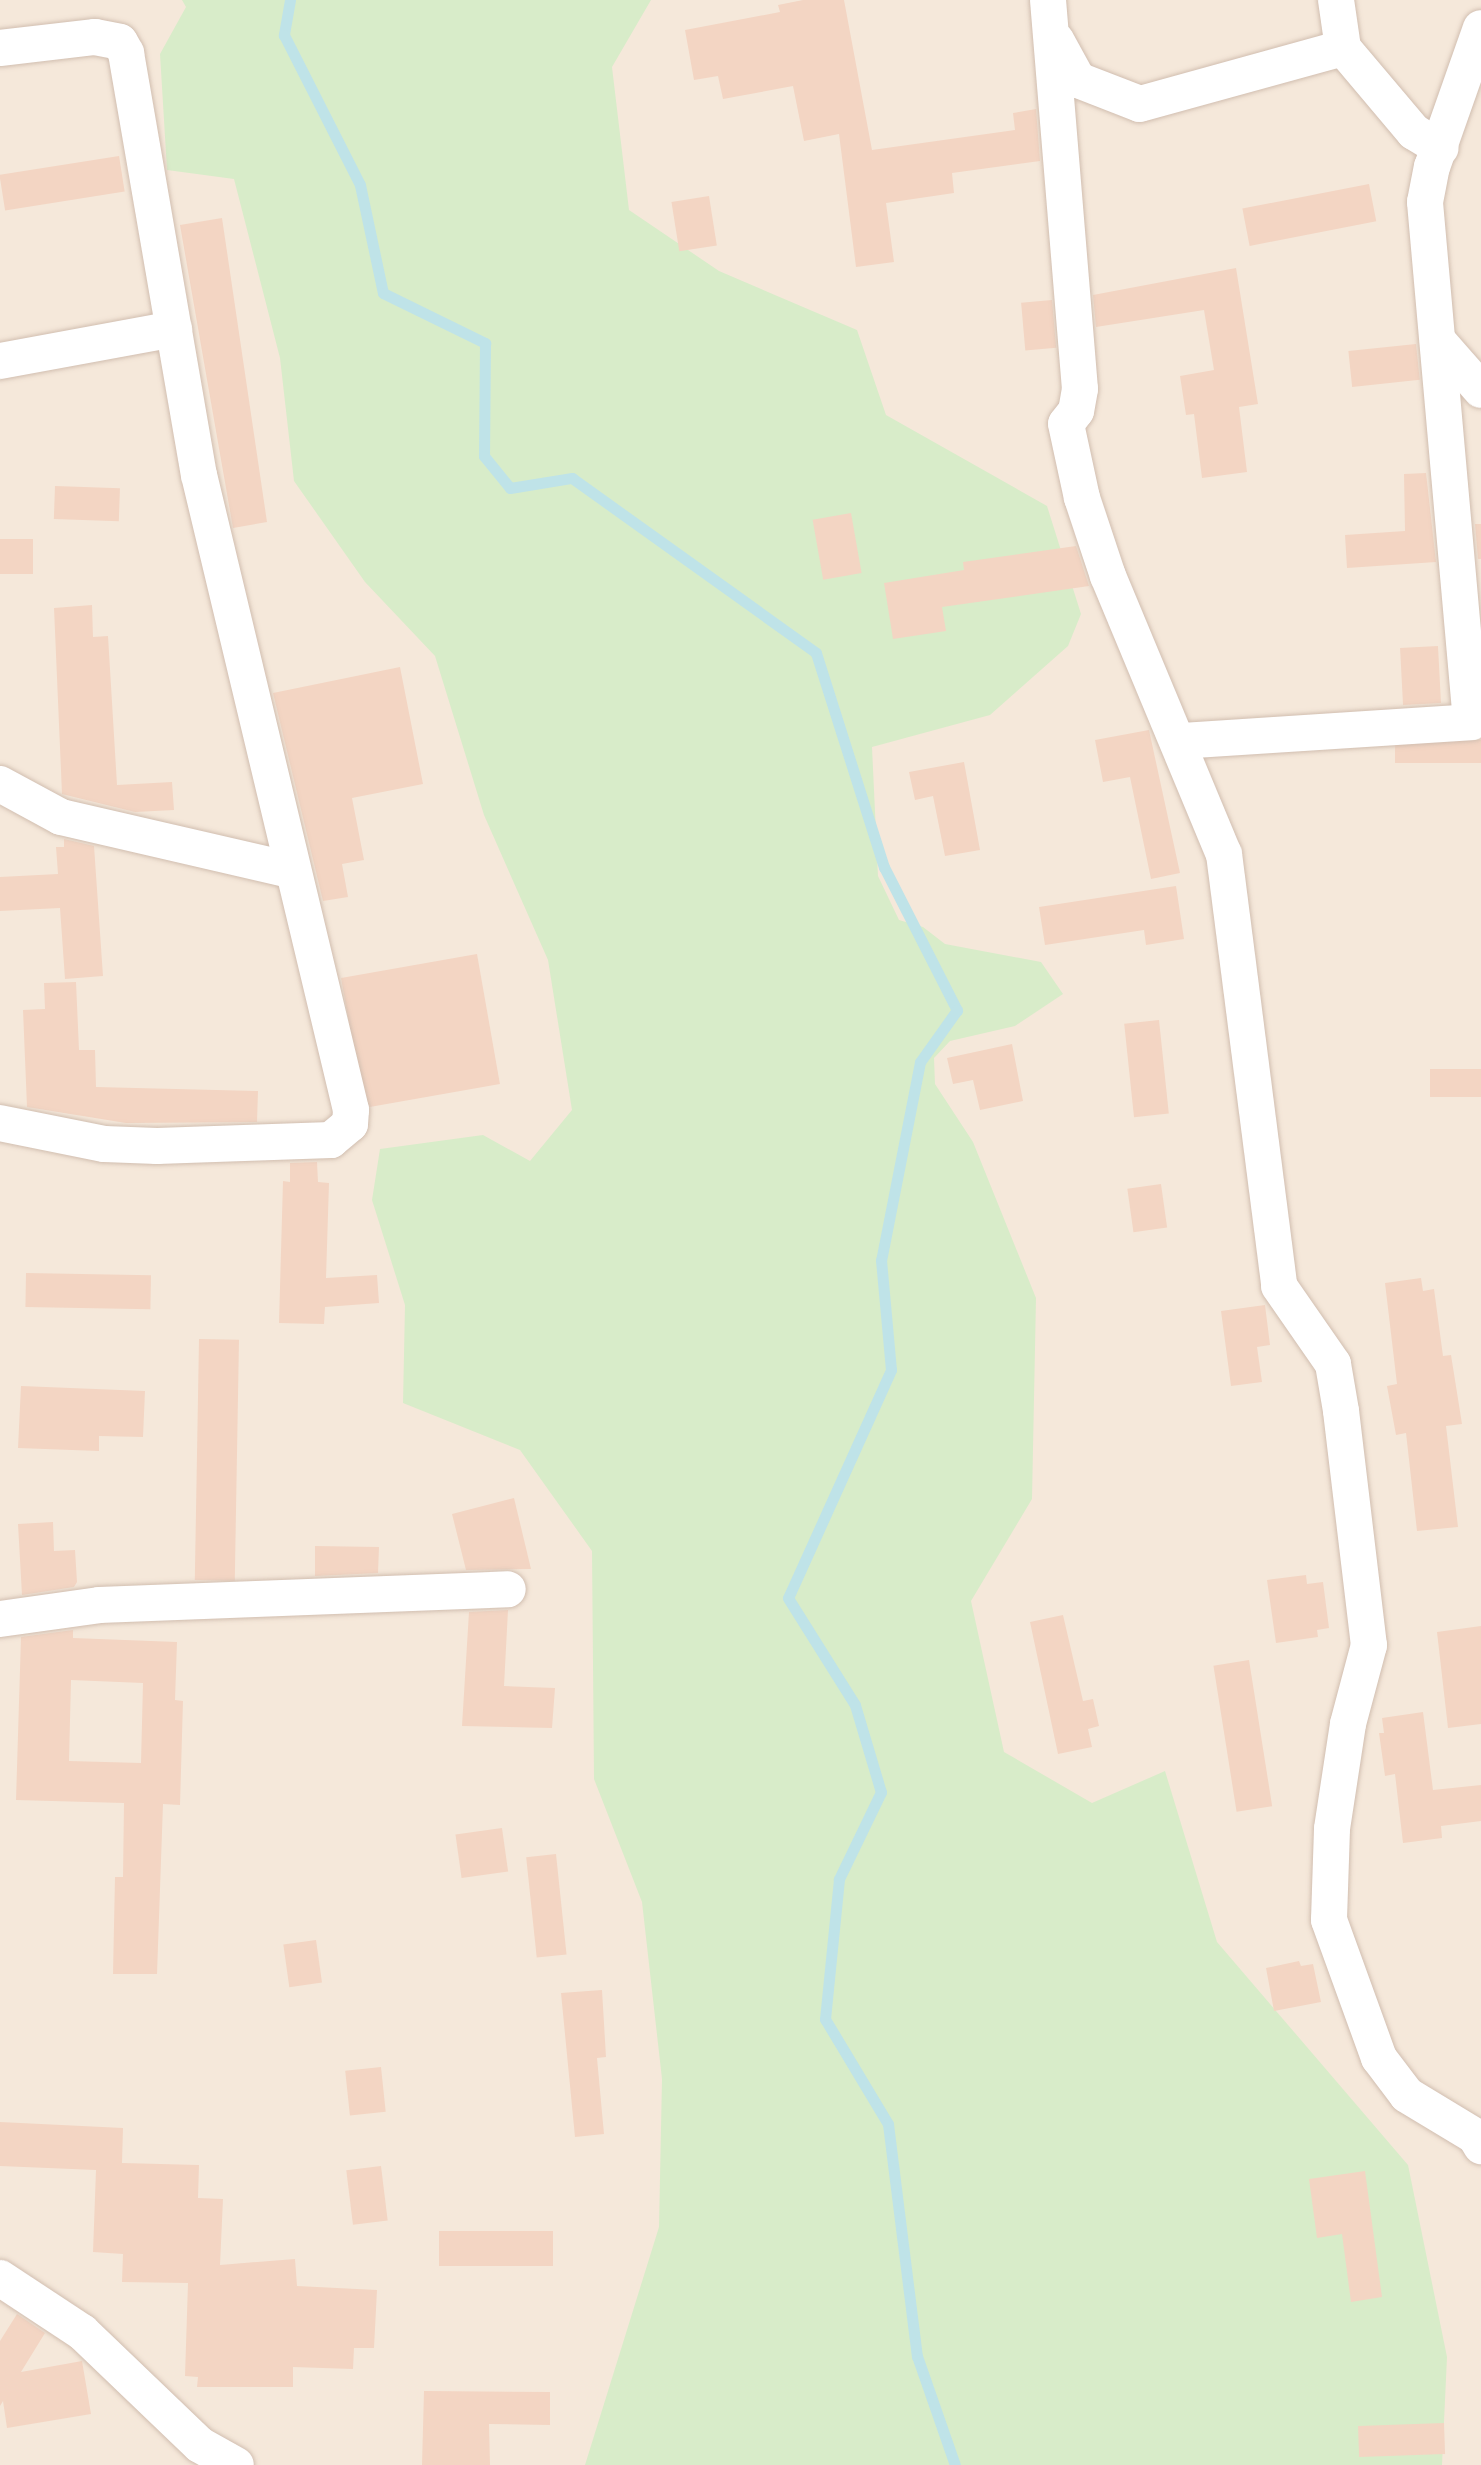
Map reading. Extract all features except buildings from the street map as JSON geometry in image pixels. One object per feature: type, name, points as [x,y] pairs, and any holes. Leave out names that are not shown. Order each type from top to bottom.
[{"type":"street","points":[[1336,0],[1343,48],[1414,132],[1441,148]]},
{"type":"street","points":[[1050,16],[1078,80],[1140,104],[1343,48]]},
{"type":"street","points":[[1050,16],[1080,389],[1076,411],[1066,424],[1082,498],[1108,576],[1181,741],[1224,854],[1279,1286],[1333,1364],[1341,1411],[1369,1645],[1348,1724],[1332,1829],[1329,1920],[1379,2058],[1407,2095],[1475,2136],[1481,2146]]},
{"type":"street","points":[[1181,741],[1476,722],[1425,202],[1481,28]]},
{"type":"street","points":[[0,48],[95,37],[120,42],[199,475],[291,870],[351,1110],[342,1134],[331,1140],[157,1146],[104,1144],[0,1123]]},
{"type":"street","points":[[0,361],[174,329]]},
{"type":"street","points":[[1438,341],[1481,390]]},
{"type":"street","points":[[0,784],[61,817],[291,870]]},
{"type":"street","points":[[0,1619],[99,1605],[508,1589]]},
{"type":"street","points":[[0,2278],[82,2332],[200,2445],[236,2465]]},
{"type":"shaded area","points":[[0,0],[1481,0],[1481,2465],[0,2465]]},
{"type":"green space","points":[[182,0],[651,0],[612,67],[629,210],[719,271],[857,330],[886,415],[1047,506],[1081,614],[1068,646],[990,715],[872,747],[878,876],[899,920],[923,927],[945,944],[1041,962],[1063,994],[1015,1026],[950,1041],[934,1058],[935,1084],[973,1142],[1036,1298],[1032,1499],[971,1601],[1004,1752],[1092,1803],[1165,1771],[1217,1942],[1408,2165],[1447,2357],[1442,2465],[585,2465],[659,2227],[662,2079],[642,1902],[594,1779],[592,1551],[520,1450],[403,1403],[405,1305],[372,1200],[380,1149],[483,1135],[530,1161],[572,1110],[548,960],[484,815],[435,656],[365,582],[294,481],[280,358],[234,179],[167,170],[160,54],[186,7]]},
{"type":"waterway","points":[[290,0],[284,35],[360,185],[383,293],[485,343],[484,456],[510,488],[572,478],[816,653],[884,867],[957,1010],[920,1062],[881,1260],[891,1370],[788,1598],[855,1705],[881,1792],[839,1879],[825,2019],[888,2124],[917,2356],[955,2465]]}]
